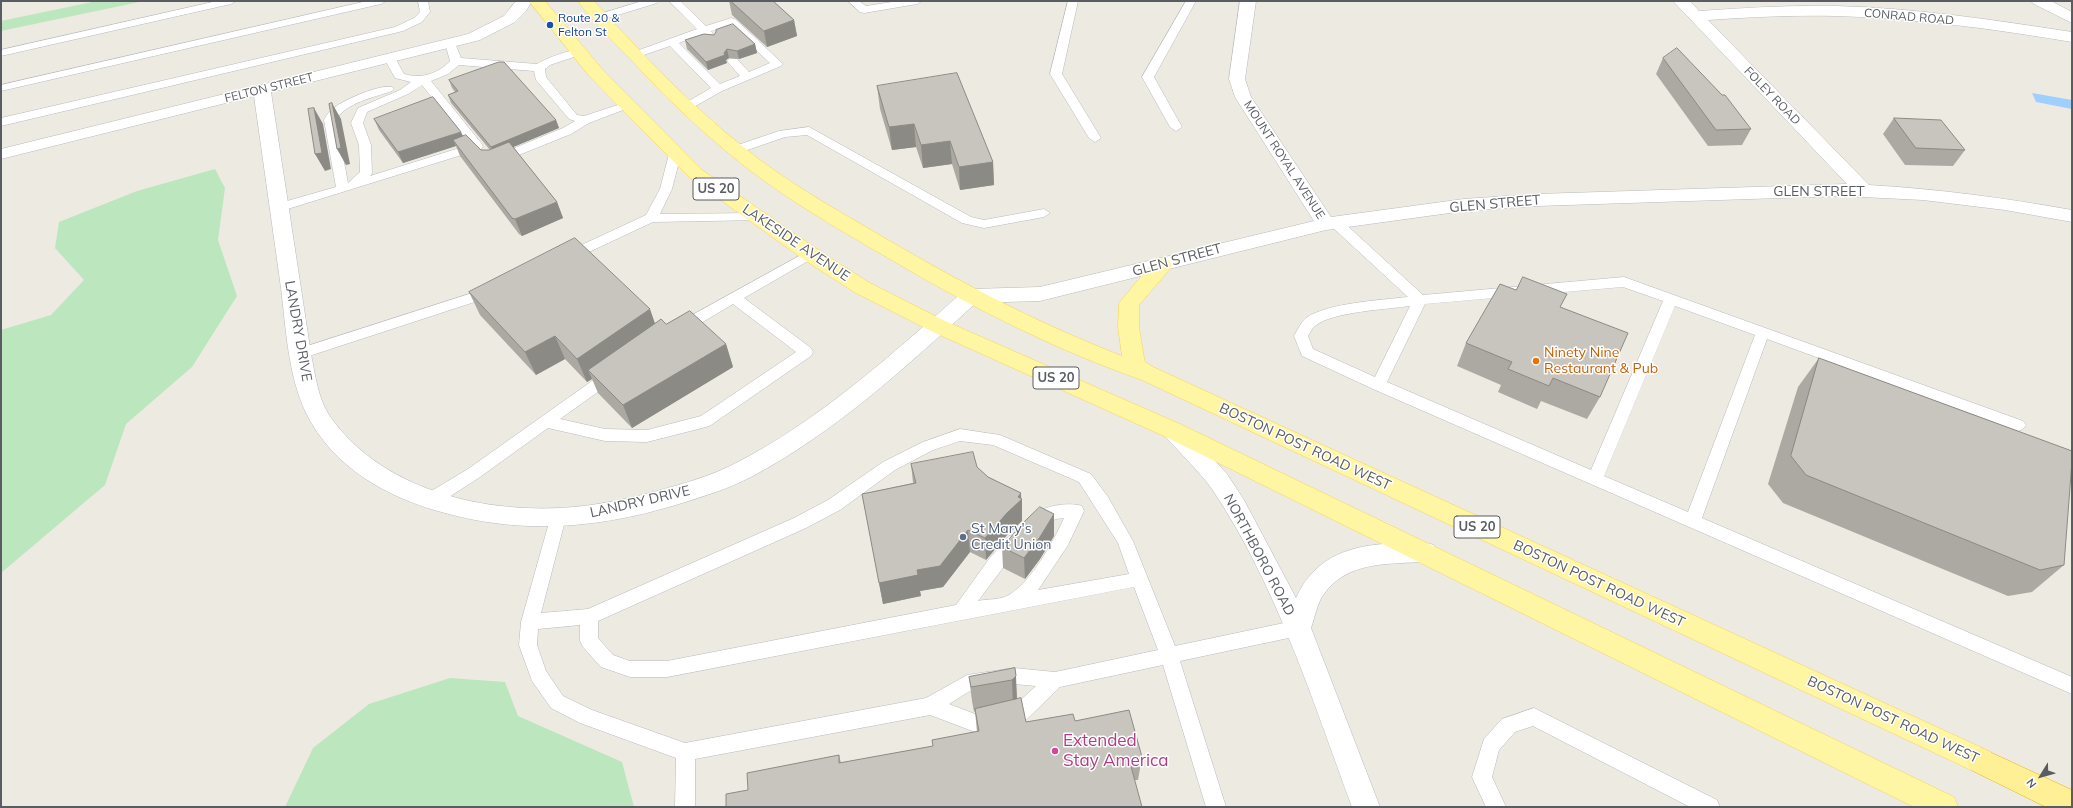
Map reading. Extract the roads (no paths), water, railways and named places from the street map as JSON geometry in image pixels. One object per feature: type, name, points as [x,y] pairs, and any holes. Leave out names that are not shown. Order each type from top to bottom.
[{"type":"highway","name":"BOSTON POST ROAD WEST","points":[[1981,761],[2072,805]]},
{"type":"main road","name":"LAKESIDE AVENUE","points":[[537,1],[596,73],[675,154],[715,188],[810,254],[861,287],[938,326]]},
{"type":"main road","name":"US 20","points":[[586,1],[635,55],[686,107],[736,150],[799,196],[879,244],[971,296]]},
{"type":"main road","points":[[1148,374],[1136,366],[1130,345],[1128,314],[1129,303],[1148,283],[1162,265]]},
{"type":"main road","name":"BOSTON POST ROAD WEST","points":[[971,296],[1055,337],[1148,374],[1981,761]]},
{"type":"main road","name":"US 20","points":[[938,326],[1174,431],[1425,552],[1944,807]]},
{"type":"street","name":"FELTON STREET","points":[[1,154],[474,37],[503,24],[520,10],[524,1]]},
{"type":"street","name":"MOUNT ROYAL AVENUE","points":[[1248,1],[1237,79],[1243,97],[1331,224]]},
{"type":"street","name":"FOLEY ROAD","points":[[1681,1],[1864,191]]},
{"type":"street","points":[[2039,1],[2072,18]]},
{"type":"street","name":"CONRAD ROAD","points":[[1696,16],[1828,11],[1877,13],[1944,19],[2072,37]]},
{"type":"street","name":"LANDRY DRIVE","points":[[262,90],[300,354],[310,394],[320,419],[344,450],[390,484],[429,501],[482,512],[558,517],[588,515],[621,509],[701,488],[726,479],[774,452],[823,419],[938,326]]},
{"type":"street","name":"GLEN STREET","points":[[971,296],[1040,294],[1162,265],[1229,247],[1331,224],[1464,205],[1537,200],[1764,192],[1864,191],[1923,194],[2005,204],[2072,216]]},
{"type":"street","points":[[938,326],[971,296]]},
{"type":"street","name":"NORTHBORO ROAD","points":[[1174,431],[1219,481],[1236,507],[1274,578],[1298,628]]},
{"type":"street","name":"NORTHBORO ROAD","points":[[1298,628],[1315,586],[1324,576],[1347,560],[1365,556],[1425,552]]},
{"type":"street","points":[[1298,628],[1366,807]]},
{"type":"lane","points":[[1,53],[231,1]]},
{"type":"lane","points":[[1,88],[381,1]]},
{"type":"lane","points":[[1,122],[399,29],[418,20],[426,12],[423,1]]},
{"type":"lane","points":[[601,17],[653,1]]},
{"type":"lane","points":[[674,1],[704,30],[712,40]]},
{"type":"lane","points":[[853,1],[864,10],[917,1]]},
{"type":"lane","points":[[1073,1],[1056,74],[1095,138]]},
{"type":"lane","points":[[1176,127],[1148,76],[1191,1]]},
{"type":"lane","points":[[635,55],[731,21],[777,64],[718,89],[686,107]]},
{"type":"lane","points":[[672,42],[718,89]]},
{"type":"lane","points":[[450,43],[456,61]]},
{"type":"lane","points":[[456,61],[539,68],[546,63],[579,52]]},
{"type":"lane","points":[[390,58],[399,76],[418,80],[492,162],[567,131],[585,120],[627,105]]},
{"type":"lane","points":[[348,188],[330,120],[331,115],[359,99],[418,80],[441,75],[450,69],[456,61]]},
{"type":"lane","points":[[733,61],[747,77]]},
{"type":"lane","points":[[539,68],[540,78],[572,117],[585,120]]},
{"type":"lane","points":[[348,188],[366,173],[365,145],[357,123],[362,110],[404,92],[418,80]]},
{"type":"lane","points":[[736,150],[783,134],[809,131],[967,220],[984,224],[1044,213]]},
{"type":"lane","points":[[278,208],[348,188],[476,145]]},
{"type":"lane","points":[[651,218],[666,189],[675,154]]},
{"type":"lane","points":[[556,262],[651,218],[756,217]]},
{"type":"lane","points":[[1331,224],[1420,300]]},
{"type":"lane","points":[[665,336],[810,254]]},
{"type":"lane","points":[[2018,425],[1624,282],[1420,300],[1363,307],[1328,314],[1310,322],[1301,336],[1306,352],[1378,385],[2072,686]]},
{"type":"lane","points":[[300,354],[483,296],[505,285]]},
{"type":"lane","points":[[545,422],[605,435],[647,436],[706,422],[806,352],[734,298]]},
{"type":"lane","points":[[1595,479],[1671,299]]},
{"type":"lane","points":[[1378,385],[1420,300]]},
{"type":"lane","points":[[1693,521],[1763,332]]},
{"type":"lane","points":[[429,501],[474,473],[621,368]]},
{"type":"lane","points":[[530,622],[589,617],[800,523],[834,505],[889,466],[928,446],[960,435],[995,439],[1085,478],[1102,502],[1125,541],[1169,655],[1216,807]]},
{"type":"lane","points":[[961,612],[995,564],[1030,525],[1054,512],[1076,511],[1062,540],[1033,584],[1013,602]]},
{"type":"lane","points":[[558,517],[530,622],[528,645],[538,675],[557,702],[587,717],[685,752],[930,706],[967,684],[1014,676],[1055,680],[1298,628]]},
{"type":"lane","points":[[589,617],[589,641],[607,661],[630,669],[667,669],[1140,579]]},
{"type":"lane","points":[[930,706],[975,723],[1019,714],[1055,680]]},
{"type":"lane","points":[[1496,807],[1482,777],[1491,745],[1509,725],[1534,717],[1710,807]]},
{"type":"lane","points":[[685,752],[686,807]]},
{"type":"water","points":[[2032,93],[2072,100],[2072,109],[2036,102]]},
{"type":"place","name":"Route 20 & Felton St","points":[[550,25]]},
{"type":"place","name":"Ninety Nine Restaurant & Pub","points":[[1536,361]]},
{"type":"place","name":"St Mary's Credit Union","points":[[963,537]]},
{"type":"place","name":"Extended Stay America","points":[[1055,751]]}]
